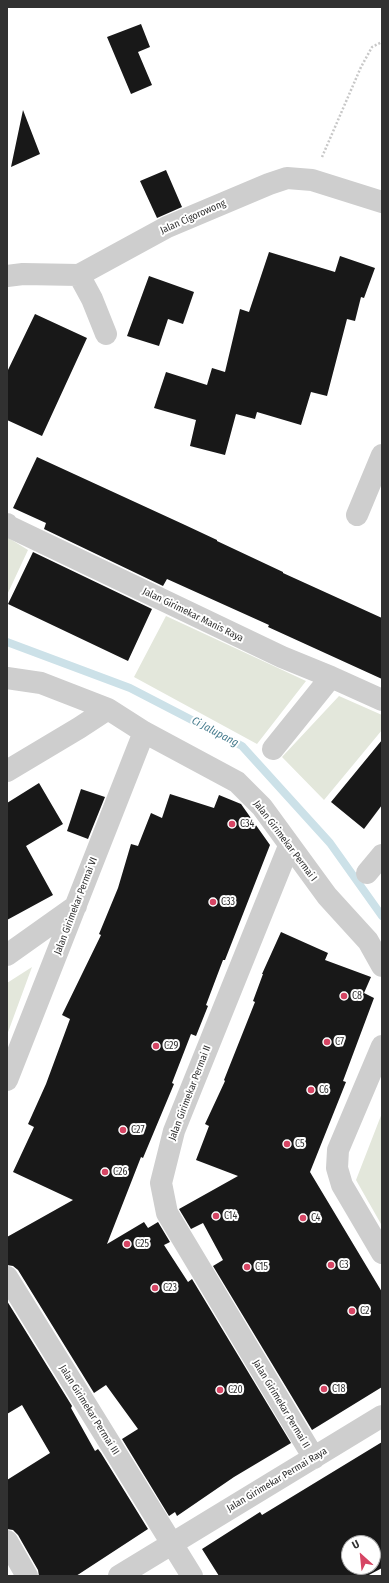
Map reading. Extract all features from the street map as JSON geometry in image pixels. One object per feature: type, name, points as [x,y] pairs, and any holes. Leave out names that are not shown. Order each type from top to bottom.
[{"type":"street","name":"Jalan Cigorowong","points":[[7,276],[23,274],[79,275],[167,227],[287,178],[312,180],[382,202]]},
{"type":"street","points":[[79,275],[92,299],[106,334]]},
{"type":"street","points":[[357,515],[382,455]]},
{"type":"street","name":"Jalan Girimekar Manis Raya","points":[[7,524],[8,526],[282,658],[331,677],[382,700]]},
{"type":"street","points":[[273,749],[331,677]]},
{"type":"street","name":"Jalan Girimekar Permai I","points":[[7,678],[41,683],[108,709],[144,732],[237,782],[262,807],[327,896],[368,941],[382,966]]},
{"type":"street","points":[[7,771],[80,728],[108,709]]},
{"type":"street","name":"Jalan Girimekar Permai VI","points":[[7,1080],[144,732]]},
{"type":"street","name":"Jalan Girimekar Permai II","points":[[289,846],[174,1131],[161,1183],[166,1213],[314,1458]]},
{"type":"street","points":[[367,873],[382,855]]},
{"type":"street","points":[[7,954],[76,906]]},
{"type":"street","points":[[382,1046],[338,1150],[337,1168],[342,1185],[382,1253]]},
{"type":"street","name":"Jalan Girimekar Permai III","points":[[7,1277],[172,1544]]},
{"type":"street","name":"Jalan Girimekar Permai Raya","points":[[119,1576],[382,1416]]},
{"type":"street","points":[[7,1541],[27,1576]]},
{"type":"street","points":[[172,1544],[192,1576]]},
{"type":"path","points":[[312,180],[361,67],[372,48],[382,42]]},
{"type":"shaded area","points":[[7,537],[28,550],[7,595]]},
{"type":"shaded area","points":[[166,616],[306,681],[257,744],[134,677]]},
{"type":"shaded area","points":[[339,696],[382,715],[382,730],[324,800],[282,757]]},
{"type":"shaded area","points":[[32,967],[7,1035],[7,983]]},
{"type":"shaded area","points":[[382,1113],[382,1223],[381,1224],[356,1180]]},
{"type":"building","points":[[141,24],[150,47],[138,52],[152,85],[131,94],[107,37]]},
{"type":"building","points":[[23,110],[40,154],[11,167]]},
{"type":"building","points":[[166,170],[182,207],[157,218],[140,181]]},
{"type":"building","points":[[269,252],[335,272],[340,256],[375,268],[364,298],[361,297],[355,321],[347,319],[327,396],[311,392],[301,425],[257,412],[255,419],[236,414],[225,455],[190,446],[196,420],[154,408],[166,372],[207,385],[212,368],[225,372],[240,309],[249,312]]},
{"type":"building","points":[[149,276],[194,292],[183,324],[168,319],[159,346],[127,336]]},
{"type":"building","points":[[35,314],[87,338],[42,436],[7,420],[7,372]]},
{"type":"building","points":[[37,457],[382,618],[382,679],[268,627],[269,625],[167,579],[163,586],[44,529],[46,523],[13,508]]},
{"type":"building","points":[[33,552],[152,609],[128,661],[8,604]]},
{"type":"building","points":[[382,740],[382,805],[364,829],[331,802]]},
{"type":"building","points":[[39,783],[63,824],[26,846],[53,895],[7,920],[7,803]]},
{"type":"building","points":[[81,789],[105,797],[88,839],[67,831]]},
{"type":"building","points":[[170,794],[214,808],[219,795],[241,804],[270,845],[225,960],[223,960],[206,1005],[208,1006],[196,1036],[191,1034],[172,1083],[174,1084],[143,1158],[141,1157],[107,1244],[144,1222],[148,1228],[158,1222],[170,1242],[164,1245],[188,1282],[192,1279],[291,1443],[234,1477],[177,1516],[175,1512],[169,1516],[122,1439],[138,1429],[106,1385],[94,1393],[18,1270],[13,1266],[7,1265],[7,1237],[73,1200],[13,1172],[34,1127],[28,1124],[46,1084],[70,1019],[62,1015],[101,935],[99,934],[118,888],[131,844],[138,846],[151,813],[162,818]]},
{"type":"building","points":[[281,932],[328,953],[325,960],[371,977],[364,993],[374,998],[343,1081],[346,1082],[310,1172],[382,1292],[382,1387],[312,1430],[213,1266],[223,1260],[203,1223],[191,1229],[179,1209],[238,1176],[196,1160],[209,1126],[205,1124],[225,1081],[224,1080],[255,1002],[253,1001],[262,974]]},
{"type":"building","points":[[7,1301],[72,1406],[71,1408],[95,1451],[98,1449],[101,1453],[148,1529],[76,1576],[39,1576],[38,1570],[18,1535],[13,1530],[7,1529],[7,1480],[50,1453],[22,1405],[7,1414]]},
{"type":"building","points":[[382,1442],[382,1568],[381,1535],[341,1535],[341,1575],[369,1575],[219,1576],[202,1549],[260,1512],[262,1515]]},
{"type":"waterway","name":"Ci Jalupang","points":[[7,642],[130,688],[242,746],[330,843],[382,916]]},
{"type":"place","name":"C34","points":[[232,824]]},
{"type":"place","name":"C33","points":[[213,902]]},
{"type":"place","name":"C8","points":[[344,996]]},
{"type":"place","name":"C7","points":[[327,1042]]},
{"type":"place","name":"C29","points":[[156,1046]]},
{"type":"place","name":"C6","points":[[311,1090]]},
{"type":"place","name":"C27","points":[[123,1130]]},
{"type":"place","name":"C5","points":[[287,1144]]},
{"type":"place","name":"C26","points":[[105,1172]]},
{"type":"place","name":"C14","points":[[216,1216]]},
{"type":"place","name":"C4","points":[[303,1218]]},
{"type":"place","name":"C25","points":[[127,1244]]},
{"type":"place","name":"C3","points":[[331,1265]]},
{"type":"place","name":"C15","points":[[247,1267]]},
{"type":"place","name":"C23","points":[[155,1288]]},
{"type":"place","name":"C2","points":[[352,1311]]},
{"type":"place","name":"C18","points":[[324,1389]]},
{"type":"place","name":"C20","points":[[220,1390]]}]
